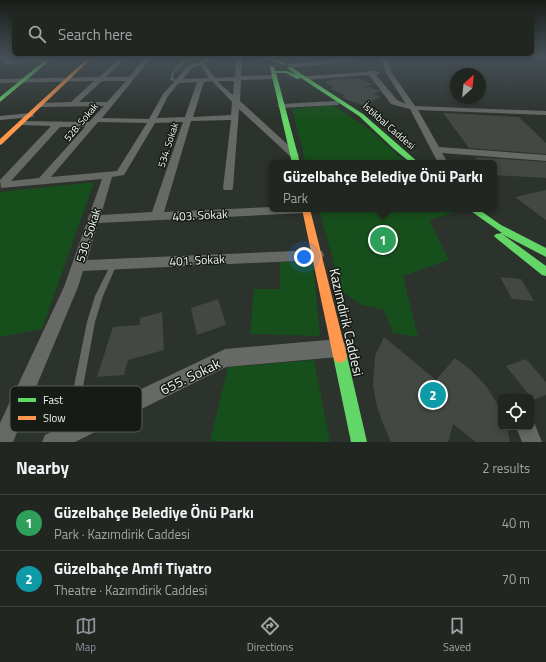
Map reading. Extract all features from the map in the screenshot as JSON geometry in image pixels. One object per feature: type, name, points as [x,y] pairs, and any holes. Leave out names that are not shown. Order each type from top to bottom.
[{"type":"main road","points":[[0,100],[28,78]]},
{"type":"main road","points":[[0,143],[68,78]]},
{"type":"main road","points":[[280,78],[281,106],[295,159]]},
{"type":"main road","points":[[298,78],[396,148]]},
{"type":"main road","name":"İstikbal Caddesi","points":[[306,78],[361,115],[396,148],[411,160]]},
{"type":"main road","name":"Kazımdirik Caddesi","points":[[307,212],[359,442]]},
{"type":"main road","points":[[476,212],[489,222],[503,228],[546,253]]},
{"type":"main road","points":[[489,222],[492,231],[546,272]]},
{"type":"street","points":[[0,81],[68,78],[130,79]]},
{"type":"street","points":[[72,105],[101,78]]},
{"type":"street","points":[[1,185],[120,173],[152,121],[165,95],[180,78]]},
{"type":"street","points":[[177,80],[238,78],[228,188]]},
{"type":"street","points":[[375,78],[394,102],[413,108],[546,113]]},
{"type":"street","points":[[392,78],[413,108],[441,160]]},
{"type":"street","name":"528. Sokak","points":[[43,180],[94,123],[130,79]]},
{"type":"street","points":[[212,79],[295,159]]},
{"type":"street","name":"534. Sokak","points":[[156,217],[201,80]]},
{"type":"street","points":[[281,106],[335,103]]},
{"type":"street","points":[[40,105],[109,104]]},
{"type":"street","points":[[0,118],[30,115]]},
{"type":"street","points":[[22,123],[94,123],[235,117]]},
{"type":"street","points":[[1,185],[58,124]]},
{"type":"street","points":[[436,150],[546,158]]},
{"type":"street","name":"530. Sokak","points":[[27,386],[71,287],[108,175]]},
{"type":"street","name":"403. Sokak","points":[[94,219],[269,211]]},
{"type":"street","name":"401. Sokak","points":[[78,266],[317,255]]},
{"type":"street","name":"655. Sokak","points":[[142,398],[225,358],[338,348]]},
{"type":"street","name":"530. Sokak","points":[[2,442],[10,424]]},
{"type":"street","points":[[527,430],[532,442]]},
{"type":"street","name":"655. Sokak","points":[[52,442],[73,432]]},
{"type":"lane","points":[[171,78],[171,79],[177,80]]},
{"type":"lane","points":[[78,386],[91,322],[99,296],[114,264]]},
{"type":"green space","points":[[333,105],[369,129],[403,160],[305,160],[292,109]]},
{"type":"green space","points":[[94,182],[42,329],[0,337],[0,192]]},
{"type":"green space","points":[[320,212],[456,212],[429,220],[449,260],[403,276],[418,337],[393,333],[384,310],[362,305],[342,292]]},
{"type":"green space","points":[[280,262],[313,262],[320,336],[250,334],[254,289],[280,289]]},
{"type":"green space","points":[[314,360],[330,442],[210,441],[228,367]]},
{"type":"building","points":[[357,78],[373,84],[366,86],[380,91],[373,94],[381,97],[362,105],[345,99],[342,96],[345,95],[330,89],[334,88],[325,82],[334,79]]},
{"type":"building","points":[[443,113],[519,117],[546,143],[546,154],[469,148]]},
{"type":"building","points":[[475,157],[546,162],[546,178],[497,175],[497,160],[477,160]]},
{"type":"building","points":[[546,190],[546,220],[515,197]]},
{"type":"building","points":[[500,277],[521,279],[534,301],[512,299]]},
{"type":"building","points":[[218,299],[226,325],[197,335],[191,308]]},
{"type":"building","points":[[162,312],[164,350],[128,360],[124,375],[97,377],[113,327],[140,325],[140,318]]},
{"type":"building","points":[[384,337],[436,380],[455,358],[471,370],[486,386],[498,405],[498,430],[508,430],[510,442],[476,442],[453,424],[448,442],[391,442],[376,403],[373,385],[375,356]]},
{"type":"building","points":[[526,359],[546,382],[546,395],[534,400],[534,394],[528,394],[506,366]]},
{"type":"traffic: fast","points":[[0,100],[27,78]]},
{"type":"traffic: fast","points":[[275,78],[295,160]]},
{"type":"traffic: fast","points":[[304,78],[361,115],[396,148],[411,160]]},
{"type":"traffic: fast","points":[[476,212],[498,227],[546,253]]},
{"type":"traffic: fast","points":[[499,236],[546,272]]},
{"type":"traffic: fast","points":[[340,356],[359,442]]},
{"type":"traffic: slow","points":[[0,143],[69,78]]},
{"type":"traffic: slow","points":[[307,212],[340,356]]},
{"type":"place","name":"Güzelbahçe Belediye Önü Parkı","points":[[383,240]]},
{"type":"place","name":"Güzelbahçe Amfi Tiyatro","points":[[433,395]]}]
